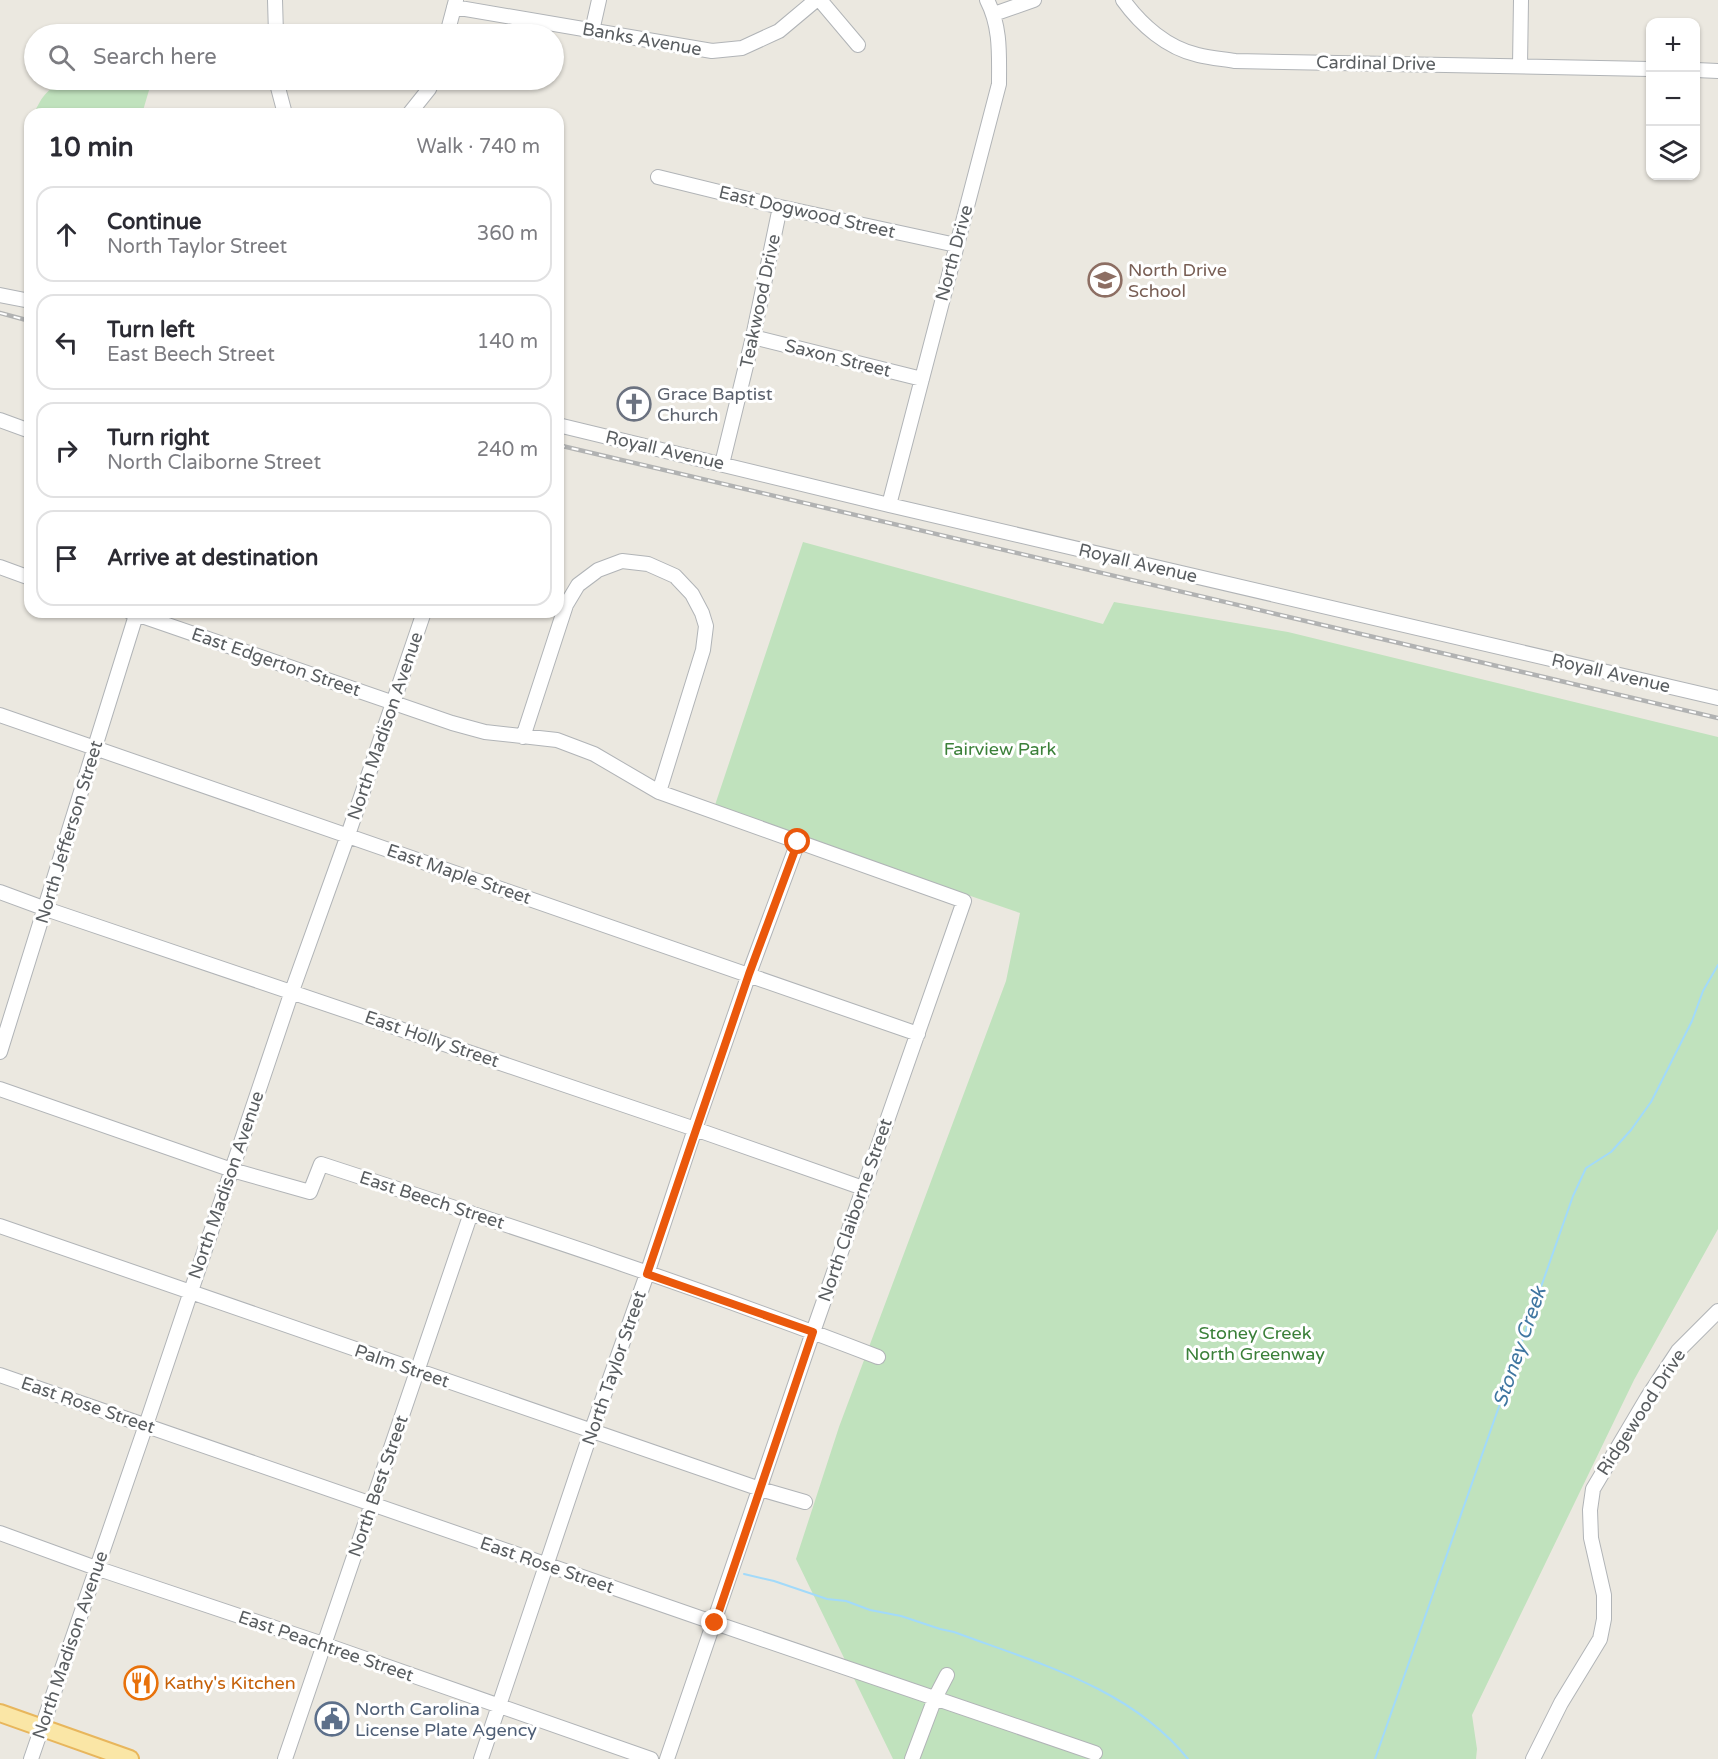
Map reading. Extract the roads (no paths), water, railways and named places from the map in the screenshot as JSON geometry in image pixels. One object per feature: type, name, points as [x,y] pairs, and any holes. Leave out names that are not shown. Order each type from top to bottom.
[{"type":"main road","points":[[0,1713],[130,1759]]},
{"type":"street","points":[[275,0],[276,24]]},
{"type":"street","points":[[592,31],[599,0]]},
{"type":"street","points":[[818,0],[858,45]]},
{"type":"street","name":"Banks Avenue","points":[[564,25],[712,51],[742,48],[779,31],[818,0]]},
{"type":"street","name":"North Drive","points":[[889,506],[999,84],[999,42],[994,14],[987,0]]},
{"type":"street","points":[[994,14],[1034,0]]},
{"type":"street","name":"Cardinal Drive","points":[[1123,0],[1132,13],[1152,32],[1176,47],[1197,55],[1235,61],[1646,69]]},
{"type":"street","points":[[1520,66],[1521,0]]},
{"type":"street","points":[[450,24],[455,3]]},
{"type":"street","name":"Banks Avenue","points":[[455,3],[558,24]]},
{"type":"street","points":[[1700,70],[1718,71]]},
{"type":"street","points":[[279,90],[283,108]]},
{"type":"street","points":[[414,108],[428,90]]},
{"type":"street","name":"East Dogwood Street","points":[[658,177],[780,207],[956,245]]},
{"type":"street","name":"Teakwood Drive","points":[[722,464],[753,337],[780,207]]},
{"type":"street","points":[[0,295],[24,300]]},
{"type":"street","name":"Saxon Street","points":[[753,337],[922,379]]},
{"type":"street","points":[[1,423],[24,429]]},
{"type":"street","name":"Royall Avenue","points":[[564,426],[889,506],[1718,699]]},
{"type":"street","points":[[564,611],[578,585],[598,570],[622,561],[648,564],[675,576],[692,594],[702,613],[705,626],[703,650],[659,792]]},
{"type":"street","points":[[0,567],[24,576]]},
{"type":"street","name":"North Jefferson Street","points":[[0,1052],[95,749],[133,618]]},
{"type":"street","name":"East Edgerton Street","points":[[149,618],[452,723],[485,732],[557,740],[594,754],[659,792],[964,901]]},
{"type":"street","name":"North Madison Avenue","points":[[31,1759],[292,991],[422,618]]},
{"type":"street","points":[[523,737],[562,618]]},
{"type":"street","name":"East Maple Street","points":[[0,715],[918,1034]]},
{"type":"street","name":"North Taylor Street","points":[[480,1759],[695,1129],[798,842]]},
{"type":"street","name":"East Holly Street","points":[[0,892],[863,1188]]},
{"type":"street","name":"North Claiborne Street","points":[[667,1759],[964,901]]},
{"type":"street","name":"East Beech Street","points":[[0,1089],[232,1170],[310,1192],[321,1164],[471,1213],[813,1332],[878,1357]]},
{"type":"street","name":"North Best Street","points":[[285,1759],[471,1213]]},
{"type":"street","name":"Palm Street","points":[[0,1226],[760,1490],[805,1502]]},
{"type":"street","name":"Ridgewood Drive","points":[[1533,1759],[1561,1703],[1600,1640],[1604,1619],[1604,1595],[1591,1538],[1590,1510],[1593,1489],[1641,1407],[1678,1351],[1718,1311]]},
{"type":"street","name":"East Rose Street","points":[[0,1375],[1095,1754]]},
{"type":"street","name":"East Peachtree Street","points":[[0,1533],[651,1759]]},
{"type":"street","points":[[912,1759],[935,1698],[947,1675]]},
{"type":"waterway","name":"Stoney Creek","points":[[1375,1759],[1573,1196],[1586,1168],[1611,1152],[1631,1130],[1651,1102],[1692,1021],[1703,991],[1718,965]]},
{"type":"waterway","points":[[744,1574],[774,1581],[827,1599],[846,1601],[870,1610],[901,1616],[954,1632],[1081,1680],[1139,1714],[1165,1734],[1188,1759]]},
{"type":"railway","points":[[0,313],[24,319]]},
{"type":"railway","points":[[564,446],[1718,718]]},
{"type":"place","name":"North Drive School","points":[[1105,280]]},
{"type":"place","name":"Grace Baptist Church","points":[[634,404]]},
{"type":"place","name":"Kathy's Kitchen","points":[[141,1683]]},
{"type":"place","name":"North Carolina License Plate Agency","points":[[332,1719]]},
{"type":"park label","name":"Fairview Park","points":[[1000,749]]},
{"type":"park label","name":"Stoney Creek North Greenway","points":[[1255,1343]]}]
